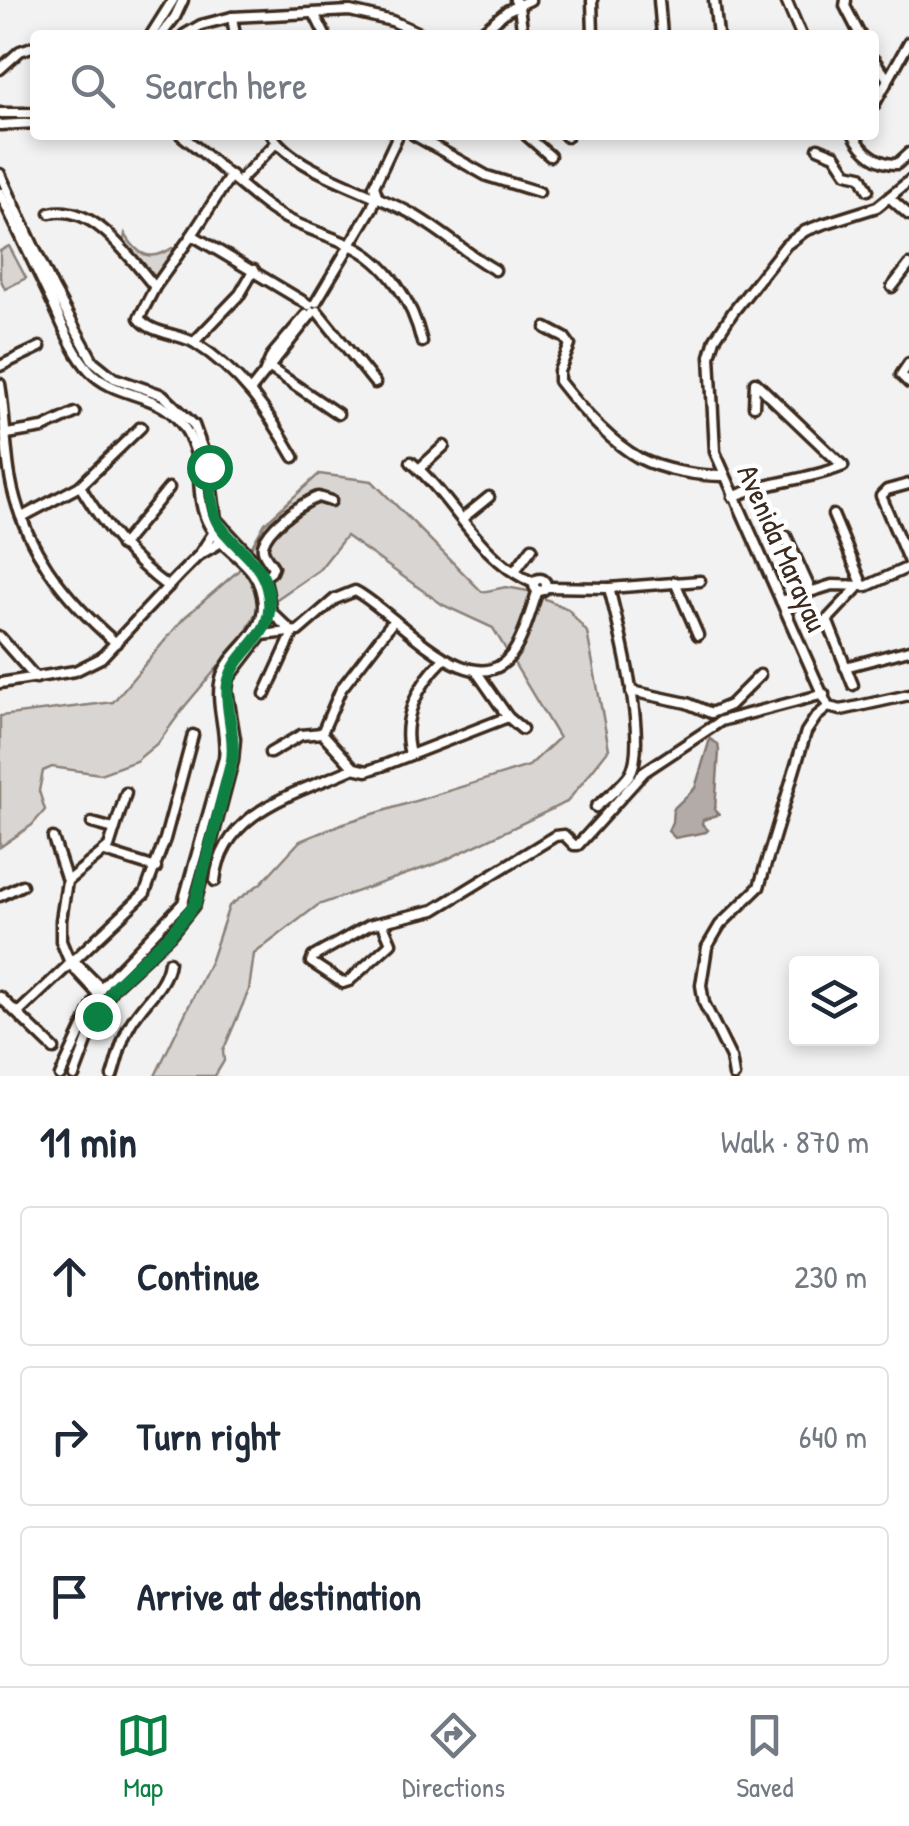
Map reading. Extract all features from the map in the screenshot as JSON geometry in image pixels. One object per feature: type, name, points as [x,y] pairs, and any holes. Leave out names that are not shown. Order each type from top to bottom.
[{"type":"street","points":[[154,30],[173,0]]},
{"type":"street","points":[[165,30],[183,0]]},
{"type":"street","points":[[484,30],[517,3],[530,0]]},
{"type":"street","points":[[592,0],[593,30]]},
{"type":"street","points":[[659,0],[662,30]]},
{"type":"street","points":[[714,0],[717,30]]},
{"type":"street","points":[[786,0],[799,30]]},
{"type":"street","points":[[846,0],[845,6],[857,30]]},
{"type":"street","points":[[517,3],[522,30]]},
{"type":"street","points":[[192,30],[232,18],[315,15],[363,8],[413,30]]},
{"type":"street","points":[[325,30],[331,13]]},
{"type":"street","points":[[315,15],[323,30]]},
{"type":"street","points":[[232,18],[234,30]]},
{"type":"street","points":[[879,96],[909,42]]},
{"type":"street","points":[[0,69],[20,51],[30,48]]},
{"type":"street","points":[[879,67],[888,79]]},
{"type":"street","points":[[0,112],[30,113]]},
{"type":"street","points":[[0,125],[30,124]]},
{"type":"street","points":[[187,140],[265,206],[320,235],[350,245],[380,266],[402,292],[417,319],[422,342]]},
{"type":"street","points":[[273,140],[235,178],[140,312],[141,322],[194,342],[251,390],[294,457]]},
{"type":"street","points":[[275,140],[311,167],[377,195],[429,224],[495,270]]},
{"type":"street","points":[[251,390],[313,308],[350,245],[377,195],[374,186],[396,140]]},
{"type":"street","points":[[423,140],[487,176],[539,192]]},
{"type":"street","points":[[532,140],[550,156]]},
{"type":"street","points":[[857,140],[862,149],[886,164],[897,164],[909,153]]},
{"type":"street","points":[[818,148],[835,155],[848,173],[861,176],[868,190]]},
{"type":"street","points":[[0,174],[91,372],[122,392],[147,398],[175,416],[193,442],[205,472],[205,515],[214,532],[253,571],[267,608],[293,633]]},
{"type":"street","name":"Avenida Marayau","points":[[828,707],[715,452],[710,356],[715,339],[786,245],[805,231],[877,207],[909,181]]},
{"type":"street","points":[[0,193],[78,343]]},
{"type":"street","points":[[890,198],[909,215]]},
{"type":"street","points":[[50,212],[65,210],[94,224],[155,287]]},
{"type":"street","points":[[192,235],[313,308],[375,383]]},
{"type":"street","points":[[892,287],[909,265]]},
{"type":"street","points":[[194,342],[240,294],[254,270]]},
{"type":"street","points":[[546,328],[570,345],[559,381],[598,424],[640,458],[700,475],[724,476]]},
{"type":"street","points":[[0,366],[40,347]]},
{"type":"street","points":[[909,363],[901,375],[909,384]]},
{"type":"street","points":[[267,368],[338,414]]},
{"type":"street","points":[[734,496],[760,485],[780,480],[791,482],[843,466],[755,382],[754,406]]},
{"type":"street","points":[[0,384],[10,476],[34,547],[61,591],[116,642]]},
{"type":"street","points":[[7,434],[42,428],[75,413]]},
{"type":"street","points":[[22,517],[80,486],[140,427]]},
{"type":"street","points":[[444,446],[415,466],[463,518],[492,557],[539,586],[608,588],[700,581]]},
{"type":"street","points":[[852,686],[826,620],[861,586],[909,564],[881,496],[887,490],[909,484]]},
{"type":"street","points":[[75,1075],[99,990],[124,970],[184,904],[213,815],[225,750],[220,683],[226,666],[258,634],[267,608],[264,577],[254,560],[220,525],[206,485]]},
{"type":"street","points":[[80,486],[121,546],[141,567],[168,586]]},
{"type":"street","points":[[121,546],[170,488]]},
{"type":"street","points":[[264,577],[272,572],[272,567],[263,545],[283,521],[318,497],[331,501]]},
{"type":"street","points":[[463,518],[489,497]]},
{"type":"street","points":[[833,515],[861,586]]},
{"type":"street","points":[[0,682],[87,666],[100,658],[199,555],[214,532]]},
{"type":"street","points":[[786,536],[808,593]]},
{"type":"street","points":[[199,555],[223,541]]},
{"type":"street","points":[[514,572],[532,548]]},
{"type":"street","points":[[675,582],[698,635]]},
{"type":"street","points":[[783,605],[832,584],[861,586]]},
{"type":"street","points":[[265,694],[293,633],[350,591],[360,593],[444,659],[476,671],[503,662],[515,650],[539,586]]},
{"type":"street","points":[[596,808],[630,774],[634,764],[628,663],[608,588]]},
{"type":"street","points":[[322,733],[341,689],[394,620]]},
{"type":"street","points":[[258,634],[293,633]]},
{"type":"street","points":[[0,637],[36,678]]},
{"type":"street","points":[[845,667],[909,650]]},
{"type":"street","points":[[410,754],[407,732],[412,704],[430,673],[444,659]]},
{"type":"street","points":[[476,671],[508,717],[522,729]]},
{"type":"street","points":[[632,692],[687,702],[711,713],[730,704],[760,674]]},
{"type":"street","points":[[382,922],[391,944],[349,981],[342,983],[311,962],[313,957],[369,925],[382,922],[434,910],[559,834],[578,845],[644,772],[721,721],[824,694]]},
{"type":"street","points":[[734,1076],[731,1058],[704,1003],[701,985],[708,947],[720,925],[758,887],[806,732],[828,707],[841,710],[909,695]]},
{"type":"street","points":[[322,733],[354,768],[366,771],[508,717]]},
{"type":"street","points":[[270,753],[301,734],[322,733]]},
{"type":"street","points":[[18,1014],[145,893],[156,868],[193,735]]},
{"type":"street","points":[[215,881],[221,854],[252,815],[273,801],[354,768]]},
{"type":"street","points":[[67,881],[104,852],[126,794]]},
{"type":"street","points":[[92,823],[114,829]]},
{"type":"street","points":[[53,838],[67,881],[60,933],[72,962],[99,990]]},
{"type":"street","points":[[104,852],[156,868]]},
{"type":"street","points":[[0,896],[22,885]]},
{"type":"street","points":[[112,1076],[121,1042],[167,976],[169,962]]},
{"type":"street","points":[[60,1076],[92,1014],[124,970]]},
{"type":"street","points":[[0,997],[54,1049]]},
{"type":"shaded area","points":[[125,234],[145,255],[176,250],[155,282],[123,248]]},
{"type":"shaded area","points":[[9,246],[26,278],[5,289],[0,278],[0,251]]},
{"type":"shaded area","points":[[319,474],[372,481],[482,592],[506,587],[528,591],[568,609],[587,632],[609,749],[567,802],[441,862],[318,905],[254,954],[249,990],[215,1076],[155,1076],[211,960],[229,906],[261,883],[300,841],[344,823],[529,766],[559,738],[493,628],[443,605],[346,536],[319,570],[255,614],[244,636],[159,742],[136,761],[100,774],[52,767],[43,771],[39,791],[45,810],[32,825],[0,847],[0,716],[113,702],[184,618],[238,571],[265,523]]},
{"type":"shaded area","points":[[710,739],[718,744],[719,751],[715,810],[719,814],[703,820],[706,832],[675,838],[668,831],[673,809],[695,788]]},
{"type":"route","points":[[97,1016],[113,988],[170,935],[195,904],[232,760],[235,740],[227,690],[229,678],[262,635],[270,611],[261,571],[216,519],[209,467]]}]
